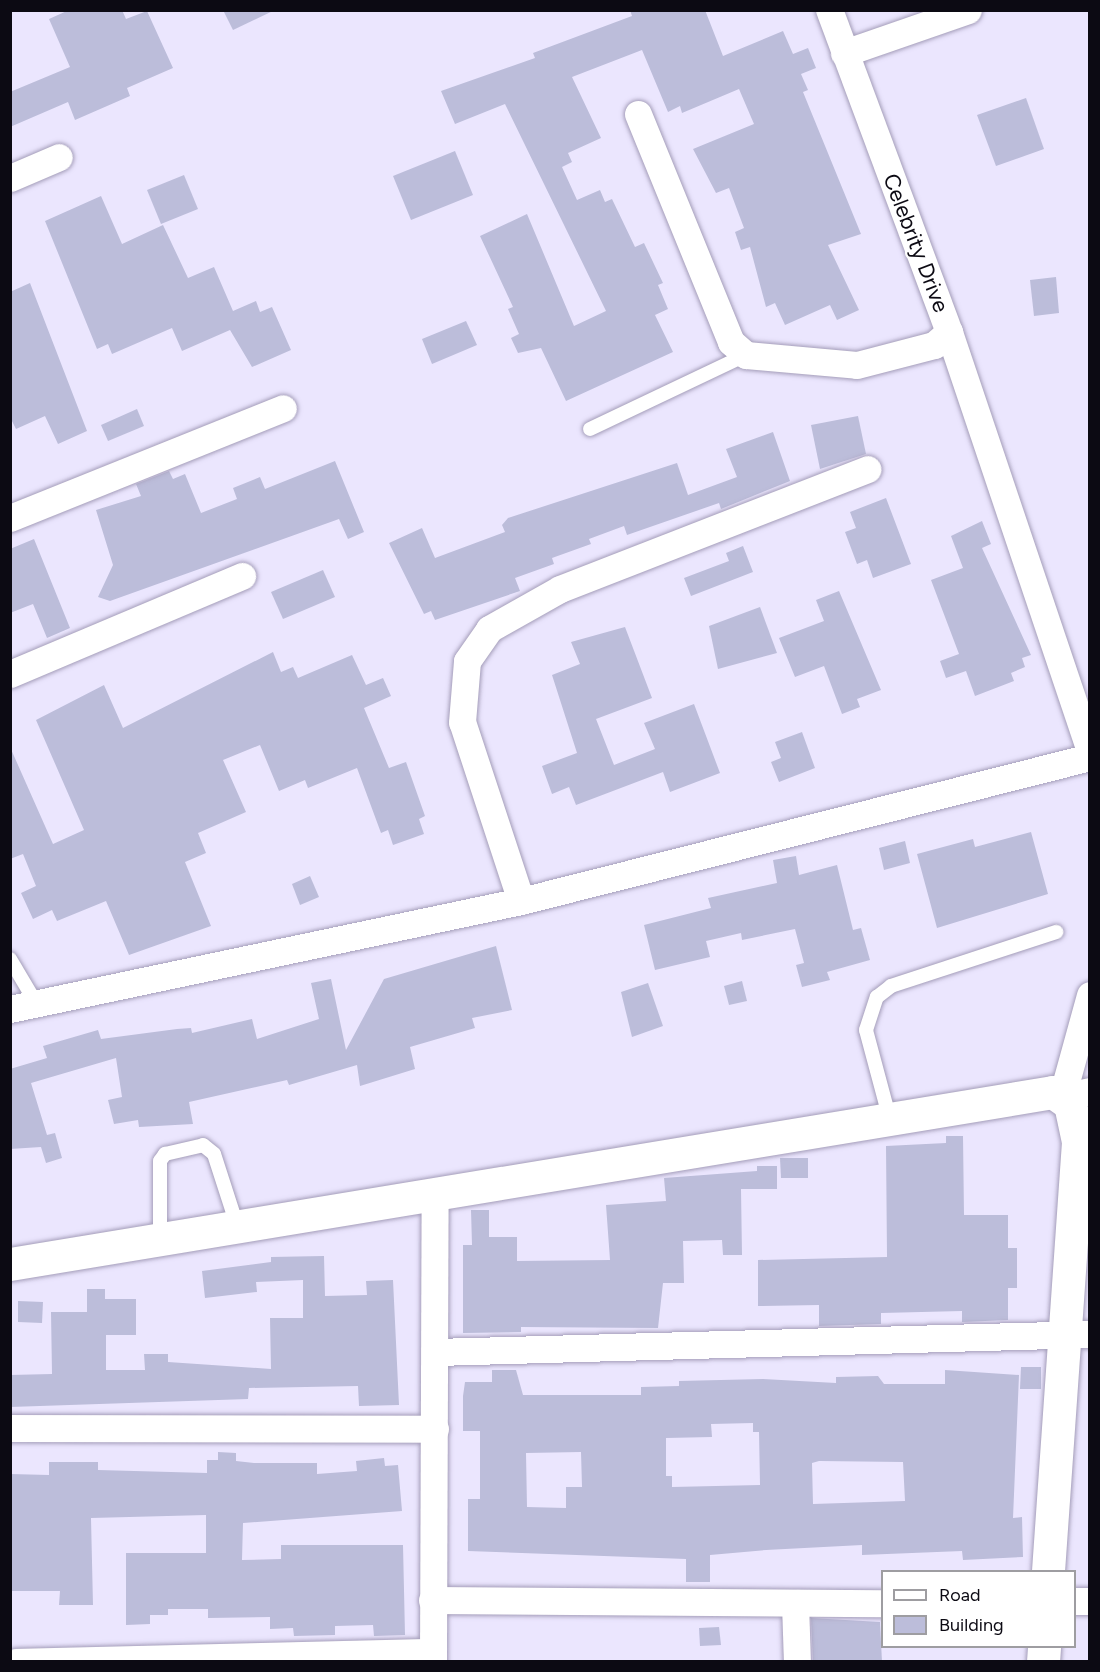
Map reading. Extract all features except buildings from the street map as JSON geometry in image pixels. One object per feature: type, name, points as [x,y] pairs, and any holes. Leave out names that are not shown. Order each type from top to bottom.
[{"type":"street","name":"Celebrity Drive","points":[[746,355],[857,365],[934,345],[949,332],[829,10]]},
{"type":"street","points":[[844,53],[968,10]]},
{"type":"street","points":[[638,114],[731,342],[746,355]]},
{"type":"street","points":[[10,178],[59,157]]},
{"type":"street","points":[[949,332],[1089,751]]},
{"type":"street","points":[[10,518],[284,408]]},
{"type":"street","points":[[521,901],[462,722],[467,661],[489,629],[560,589],[867,469]]},
{"type":"street","points":[[10,674],[242,576]]},
{"type":"street","points":[[23,1006],[521,901],[1089,758]]},
{"type":"street","points":[[1048,1570],[1076,1335],[1078,1142],[1076,1094],[1089,996]]},
{"type":"street","points":[[10,1263],[435,1195],[1039,1092],[1076,1094]]},
{"type":"street","points":[[16,1662],[433,1657],[435,1195]]},
{"type":"street","points":[[435,1352],[1076,1335]]},
{"type":"street","points":[[10,1428],[435,1429]]},
{"type":"street","points":[[432,1600],[881,1603]]},
{"type":"street","points":[[795,1603],[796,1662]]},
{"type":"lane","points":[[590,429],[746,355]]},
{"type":"lane","points":[[889,1116],[866,1030],[877,997],[891,986],[1056,932]]},
{"type":"lane","points":[[10,959],[23,1006]]},
{"type":"lane","points":[[160,1238],[160,1161],[165,1154],[203,1145],[214,1154],[237,1225]]}]
